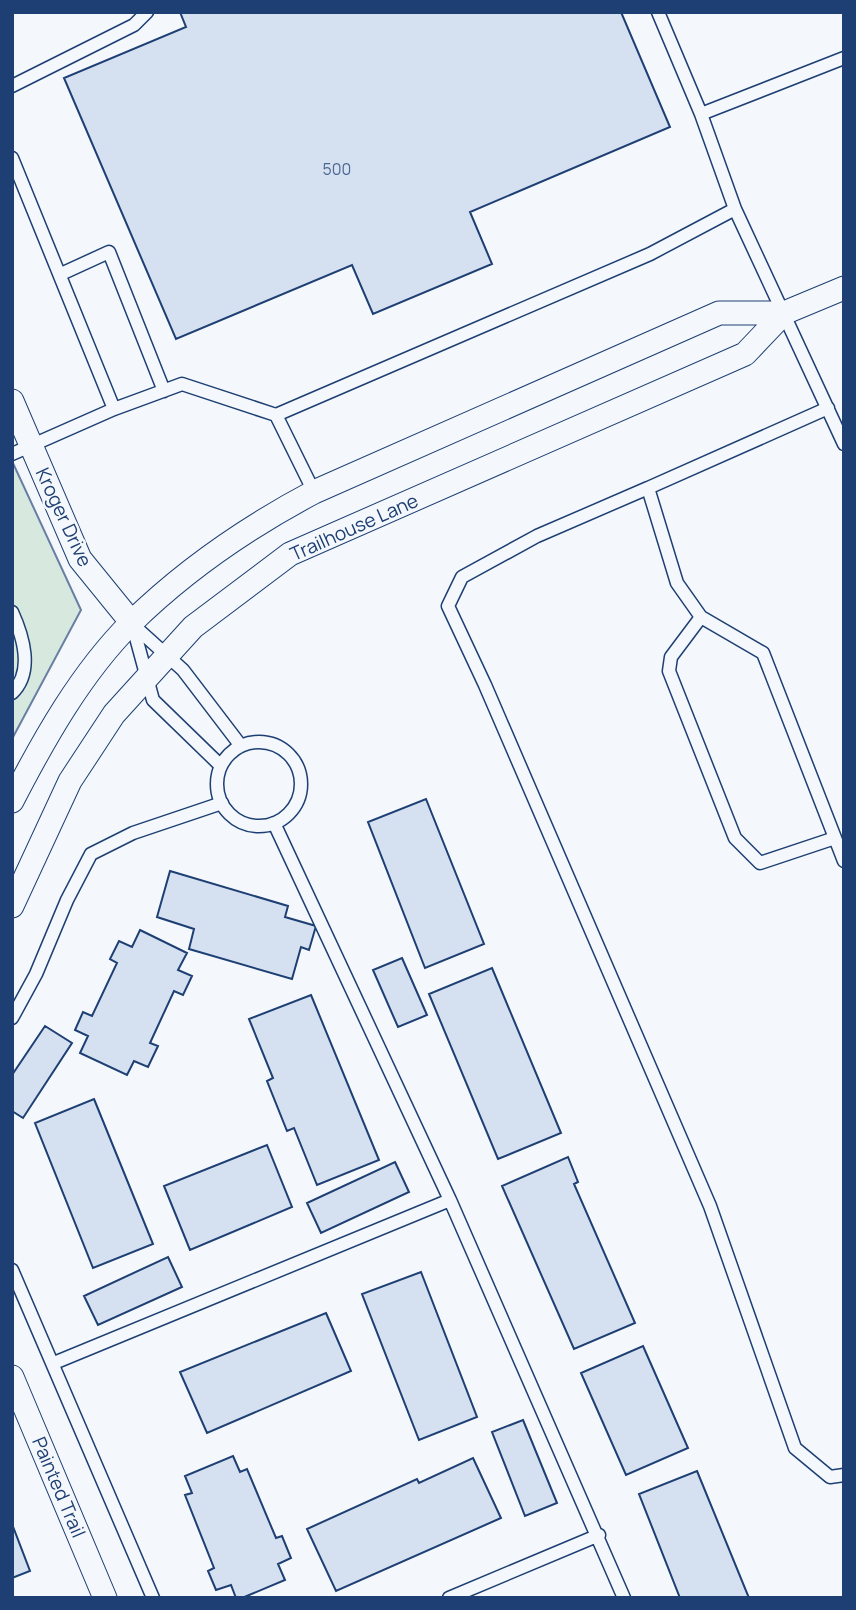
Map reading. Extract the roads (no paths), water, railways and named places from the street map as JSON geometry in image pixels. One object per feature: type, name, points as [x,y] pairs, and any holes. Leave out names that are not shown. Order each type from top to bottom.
[{"type":"street","name":"Trailhouse Lane","points":[[12,802],[58,719],[132,623],[215,552],[314,492],[719,313],[784,313],[844,288]]},
{"type":"street","name":"Trailhouse Lane","points":[[12,906],[70,781],[114,714],[193,627],[290,554],[745,355],[784,313]]},
{"type":"street","name":"Kroger Drive","points":[[12,401],[22,450],[80,559],[132,623]]},
{"type":"street","name":"Painted Trail","points":[[12,1377],[99,1596]]},
{"type":"lane","points":[[12,86],[134,25],[147,12]]},
{"type":"lane","points":[[658,12],[701,114],[735,209],[844,443]]},
{"type":"lane","points":[[701,114],[844,58]]},
{"type":"lane","points":[[12,158],[114,409]]},
{"type":"lane","points":[[22,450],[114,409],[183,384],[276,415],[650,254],[735,209]]},
{"type":"lane","points":[[61,274],[109,252],[164,391]]},
{"type":"lane","points":[[828,408],[537,536],[462,577],[448,606],[485,685],[710,1206],[795,1448],[830,1477],[844,1475]]},
{"type":"lane","points":[[276,415],[314,492]]},
{"type":"lane","points":[[648,488],[677,583],[701,617],[763,653],[844,861]]},
{"type":"lane","points":[[12,612],[26,660],[21,684],[12,693]]},
{"type":"lane","points":[[701,617],[671,657],[669,671],[735,838],[760,863],[835,838]]},
{"type":"lane","points":[[132,623],[183,670],[241,746]]},
{"type":"lane","points":[[132,623],[153,700],[221,766]]},
{"type":"lane","points":[[254,742],[281,747],[298,768],[300,794],[286,817],[274,823],[247,824],[234,818],[222,803],[217,779],[221,766],[229,754],[241,746],[254,742]]},
{"type":"lane","points":[[12,1018],[36,974],[67,900],[91,855],[107,843],[222,803]]},
{"type":"lane","points":[[274,823],[450,1200],[599,1535],[624,1598]]},
{"type":"lane","points":[[54,1363],[450,1200]]},
{"type":"lane","points":[[12,1270],[153,1598]]},
{"type":"lane","points":[[449,1598],[599,1535]]}]
